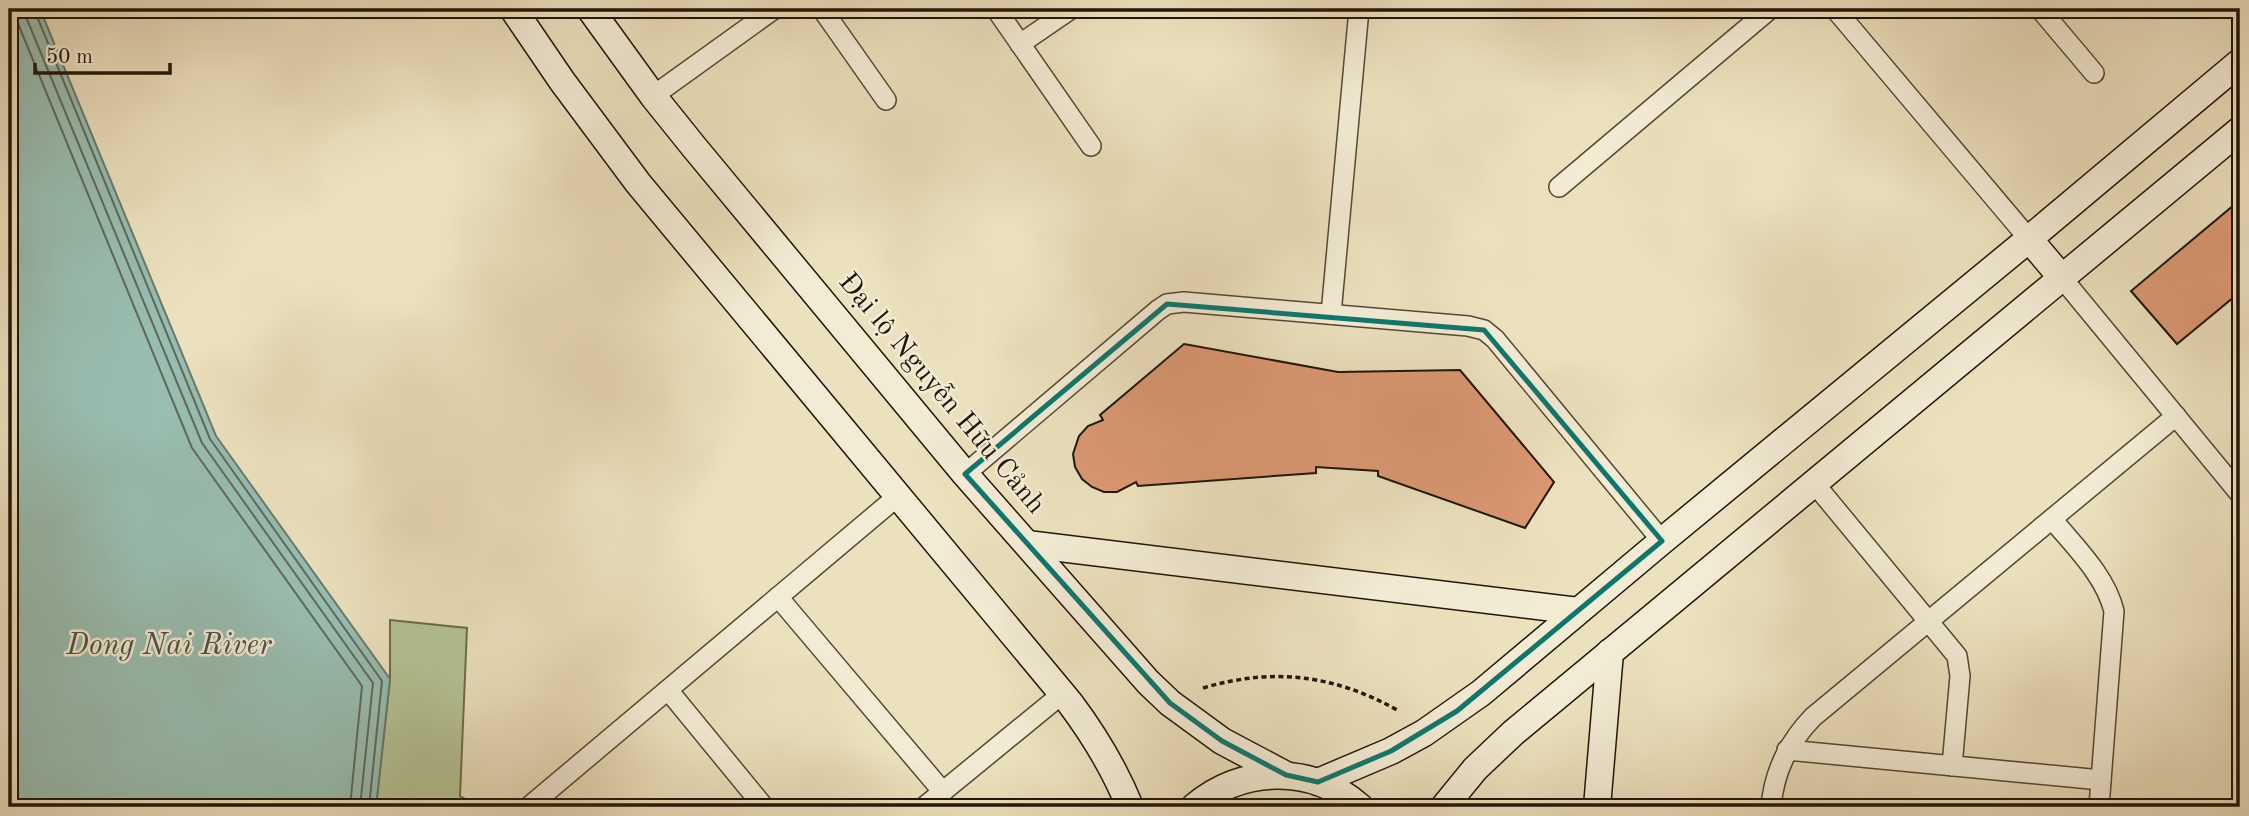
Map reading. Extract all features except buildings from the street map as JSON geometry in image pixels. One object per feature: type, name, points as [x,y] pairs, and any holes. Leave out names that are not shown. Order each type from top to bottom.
[{"type":"main road","points":[[513,9],[562,81],[638,183],[1088,727],[1130,807]]},
{"type":"main road","name":"Đại lộ Nguyễn Hữu Cảnh","points":[[590,9],[694,148],[965,474],[1135,668],[1170,703],[1222,741],[1286,775]]},
{"type":"main road","points":[[1318,782],[1391,751],[1457,711],[2240,62]]},
{"type":"main road","points":[[1444,807],[1494,749],[2240,131]]},
{"type":"main road","points":[[2029,239],[2062,278]]},
{"type":"main road","points":[[1027,544],[1578,611]]},
{"type":"main road","points":[[1597,807],[1610,652]]},
{"type":"main road","points":[[1194,807],[1221,789],[1241,780],[1286,775],[1318,782],[1338,791],[1360,807]]},
{"type":"street","points":[[653,96],[774,9]]},
{"type":"street","points":[[822,9],[886,100]]},
{"type":"street","points":[[996,9],[1091,146]]},
{"type":"street","points":[[1020,44],[1071,9]]},
{"type":"street","points":[[1331,314],[1359,9]]},
{"type":"street","points":[[1559,187],[1770,9]]},
{"type":"street","points":[[1835,9],[2029,239]]},
{"type":"street","points":[[2040,9],[2094,73]]},
{"type":"street","points":[[2062,278],[2240,494]]},
{"type":"street","points":[[965,474],[1167,304],[1184,302],[1468,326],[1484,330],[1495,339],[1661,541]]},
{"type":"street","points":[[1771,807],[1776,775],[1787,750],[1813,717],[2176,416]]},
{"type":"street","points":[[1814,483],[1952,648],[1959,665],[1952,766]]},
{"type":"street","points":[[531,805],[898,496]]},
{"type":"street","points":[[2052,519],[2101,579],[2109,593],[2114,611],[2099,807]]},
{"type":"street","points":[[778,597],[943,792]]},
{"type":"street","points":[[668,690],[764,807]]},
{"type":"street","points":[[924,807],[1062,694]]},
{"type":"street","points":[[1787,750],[2101,780]]},
{"type":"path","points":[[1203,688],[1256,677],[1298,677],[1359,691],[1399,711]]},
{"type":"highlighted area","points":[[1167,304],[1484,330],[1662,541],[1457,711],[1391,751],[1318,782],[1286,775],[1222,741],[1170,703],[965,474]]},
{"type":"green space","points":[[390,620],[467,628],[460,796],[479,807],[376,807],[390,679]]},
{"type":"water","name":"Dong Nai River","points":[[9,9],[40,9],[216,436],[390,679],[376,807],[9,807]]}]
